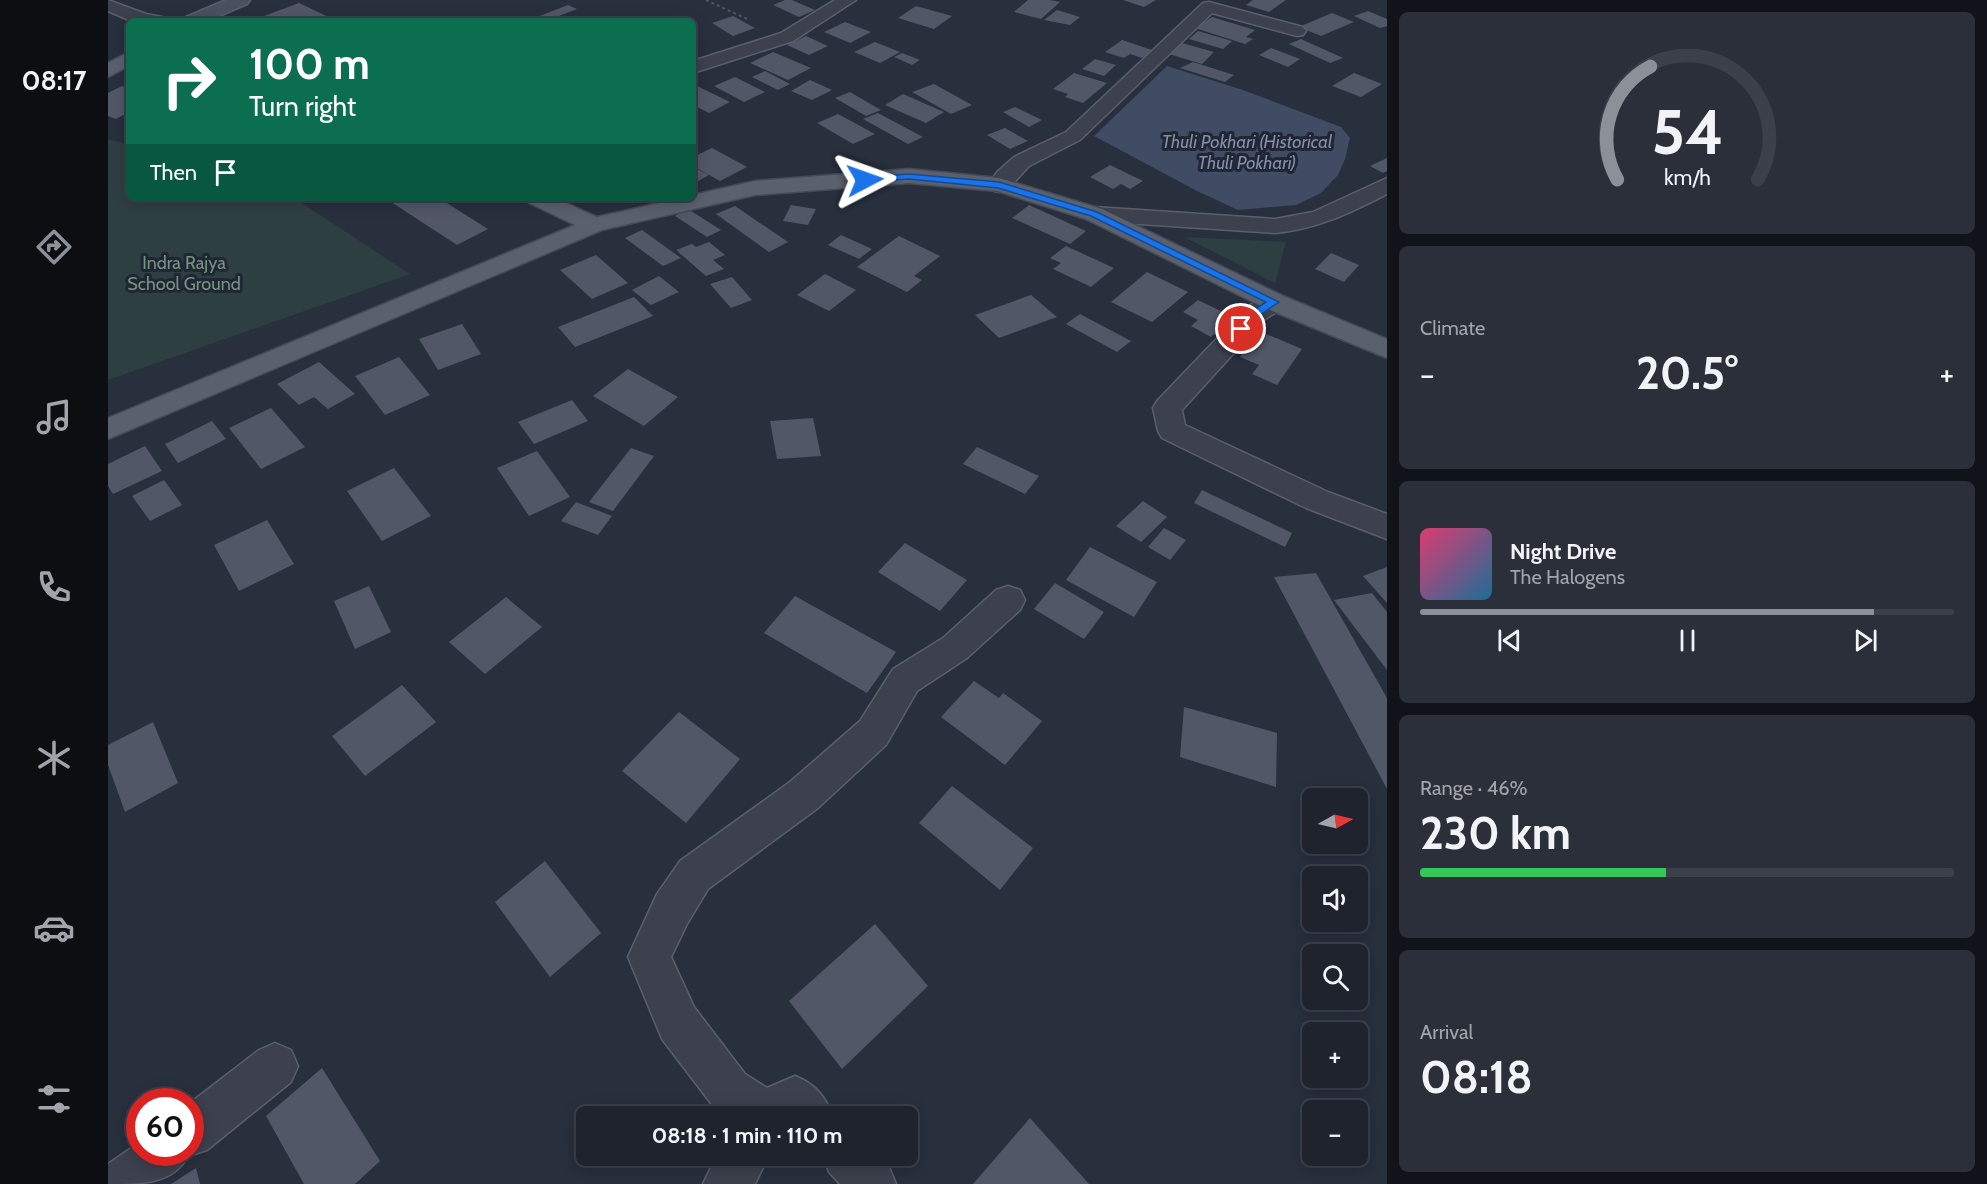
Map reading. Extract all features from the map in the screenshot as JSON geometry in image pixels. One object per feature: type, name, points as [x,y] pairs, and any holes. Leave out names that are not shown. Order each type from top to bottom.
[{"type":"main road","points":[[199,18],[241,0]]},
{"type":"main road","points":[[108,71],[126,60]]},
{"type":"main road","points":[[108,429],[594,225],[755,188],[909,176],[999,185],[1094,214],[1274,302],[1387,349]]},
{"type":"main road","points":[[543,201],[594,225]]},
{"type":"street","points":[[696,66],[787,37],[847,0]]},
{"type":"street","points":[[108,5],[140,18]]},
{"type":"street","points":[[999,185],[1007,173],[1053,143],[1073,136],[1209,7],[1297,31]]},
{"type":"street","points":[[1094,214],[1275,226],[1298,225],[1329,216],[1387,185]]},
{"type":"street","points":[[1274,302],[1256,313],[1167,408],[1172,431],[1317,500],[1387,527]]},
{"type":"street","points":[[741,1106],[678,1023],[649,957],[672,909],[694,874],[804,795],[873,733],[905,680],[955,648],[1008,600]]},
{"type":"street","points":[[204,1122],[274,1066]]},
{"type":"street","points":[[786,1106],[795,1099],[801,1106]]},
{"type":"street","points":[[122,1184],[147,1166]]},
{"type":"street","points":[[727,1184],[737,1166]]},
{"type":"street","points":[[856,1166],[872,1184]]},
{"type":"green space","name":"Indra Rajya School Ground","points":[[108,139],[126,144],[126,201],[299,201],[410,274],[108,380]]},
{"type":"green space","points":[[1184,237],[1286,242],[1275,283]]},
{"type":"water","name":"Thuli Pokhari (Historical Thuli Pokhari)","points":[[1167,66],[1243,90],[1341,127],[1350,138],[1338,175],[1321,193],[1296,205],[1238,210],[1197,191],[1094,136]]},
{"type":"building","points":[[792,0],[815,10],[799,17],[773,5]]},
{"type":"building","points":[[1028,0],[1060,2],[1041,19],[1014,12]]},
{"type":"building","points":[[1123,0],[1156,0],[1144,7]]},
{"type":"building","points":[[1253,0],[1286,0],[1269,12],[1246,5]]},
{"type":"building","points":[[299,3],[331,18],[268,18],[264,16]]},
{"type":"building","points":[[568,5],[577,9],[554,18],[537,17]]},
{"type":"building","points":[[916,6],[952,16],[934,29],[898,18]]},
{"type":"building","points":[[1057,10],[1080,17],[1070,25],[1044,20]]},
{"type":"building","points":[[1368,11],[1387,19],[1387,26],[1380,28],[1354,16]]},
{"type":"building","points":[[1332,13],[1354,22],[1321,36],[1299,27]]},
{"type":"building","points":[[733,16],[755,28],[733,36],[712,23]]},
{"type":"building","points":[[1212,17],[1255,30],[1246,37],[1253,39],[1245,44],[1195,28]]},
{"type":"building","points":[[845,22],[871,32],[850,43],[824,32]]},
{"type":"building","points":[[1198,31],[1232,41],[1223,49],[1189,39]]},
{"type":"building","points":[[806,36],[828,46],[809,55],[787,45]]},
{"type":"building","points":[[1301,39],[1343,58],[1330,63],[1289,44]]},
{"type":"building","points":[[1122,40],[1152,50],[1142,58],[1130,54],[1124,58],[1105,52]]},
{"type":"building","points":[[1175,41],[1214,52],[1202,64],[1162,52]]},
{"type":"building","points":[[875,42],[900,52],[880,63],[854,52]]},
{"type":"building","points":[[1271,48],[1300,59],[1288,67],[1259,55]]},
{"type":"building","points":[[773,52],[811,68],[788,80],[750,63]]},
{"type":"building","points":[[902,53],[920,60],[912,65],[894,57]]},
{"type":"building","points":[[1095,59],[1116,65],[1104,76],[1082,69]]},
{"type":"building","points":[[1193,62],[1234,75],[1225,82],[1180,68]]},
{"type":"building","points":[[765,71],[790,84],[778,90],[752,77]]},
{"type":"building","points":[[1074,73],[1107,83],[1083,103],[1065,97],[1068,94],[1053,89]]},
{"type":"building","points":[[1354,73],[1382,84],[1361,97],[1332,86]]},
{"type":"building","points":[[735,77],[765,92],[744,102],[714,86]]},
{"type":"building","points":[[810,80],[832,90],[812,100],[791,91]]},
{"type":"building","points":[[934,84],[972,105],[951,114],[912,92]]},
{"type":"building","points":[[122,86],[126,87],[126,114],[116,119],[108,116],[108,93]]},
{"type":"building","points":[[696,86],[730,102],[709,113],[696,106]]},
{"type":"building","points":[[850,92],[881,110],[866,116],[835,98]]},
{"type":"building","points":[[903,94],[944,112],[926,123],[885,105]]},
{"type":"building","points":[[1015,107],[1042,120],[1029,127],[1003,112]]},
{"type":"building","points":[[878,113],[923,137],[908,144],[863,119]]},
{"type":"building","points":[[838,114],[875,134],[853,144],[817,123]]},
{"type":"building","points":[[1005,128],[1028,141],[1010,149],[987,135]]},
{"type":"building","points":[[1226,132],[1244,139],[1233,147],[1215,140]]},
{"type":"building","points":[[712,148],[747,167],[720,181],[696,168],[696,156]]},
{"type":"building","points":[[1387,158],[1387,171],[1383,173],[1370,166]]},
{"type":"building","points":[[1110,165],[1143,181],[1130,189],[1121,184],[1113,189],[1090,177]]},
{"type":"building","points":[[696,168],[709,175],[696,182]]},
{"type":"building","points":[[390,201],[444,201],[488,229],[457,245]]},
{"type":"building","points":[[791,205],[816,209],[808,225],[783,221]]},
{"type":"building","points":[[1029,205],[1086,231],[1070,244],[1012,218]]},
{"type":"building","points":[[735,206],[788,242],[769,252],[716,214]]},
{"type":"building","points":[[688,209],[721,230],[707,237],[675,216]]},
{"type":"building","points":[[642,230],[681,258],[663,266],[625,238]]},
{"type":"building","points":[[841,235],[872,249],[859,259],[828,245]]},
{"type":"building","points":[[899,236],[940,256],[914,276],[922,280],[907,292],[857,267]]},
{"type":"building","points":[[709,242],[725,255],[713,260],[724,269],[706,276],[676,250],[692,244],[696,247]]},
{"type":"building","points":[[1066,246],[1114,268],[1091,287],[1053,269],[1061,263],[1050,258]]},
{"type":"building","points":[[1331,253],[1359,265],[1344,282],[1315,269]]},
{"type":"building","points":[[596,255],[628,283],[592,299],[560,270]]},
{"type":"building","points":[[1147,272],[1188,292],[1152,322],[1111,302]]},
{"type":"building","points":[[825,274],[856,290],[829,311],[797,295]]},
{"type":"building","points":[[659,276],[679,292],[651,305],[632,290]]},
{"type":"building","points":[[732,277],[752,300],[731,308],[710,284]]},
{"type":"building","points":[[1031,295],[1057,317],[999,338],[975,315]]},
{"type":"building","points":[[634,297],[653,316],[575,347],[558,327]]},
{"type":"building","points":[[1198,300],[1233,317],[1211,337],[1191,326],[1198,320],[1183,312]]},
{"type":"building","points":[[1080,314],[1131,341],[1117,352],[1066,324]]},
{"type":"building","points":[[462,324],[481,354],[438,370],[419,339]]},
{"type":"building","points":[[1259,331],[1302,349],[1277,385],[1252,374],[1259,365],[1240,357]]},
{"type":"building","points":[[399,357],[430,395],[385,415],[355,376]]},
{"type":"building","points":[[319,362],[355,394],[328,409],[314,397],[299,405],[277,384]]},
{"type":"building","points":[[628,369],[678,397],[644,426],[593,396]]},
{"type":"building","points":[[572,400],[588,421],[534,444],[518,422]]},
{"type":"building","points":[[271,408],[305,447],[261,469],[229,428]]},
{"type":"building","points":[[813,418],[821,456],[777,459],[770,421]]},
{"type":"building","points":[[212,421],[226,439],[178,463],[165,444]]},
{"type":"building","points":[[145,446],[162,471],[113,494],[108,486],[108,464]]},
{"type":"building","points":[[977,447],[1039,476],[1025,494],[963,464]]},
{"type":"building","points":[[631,448],[654,456],[613,511],[589,502]]},
{"type":"building","points":[[537,451],[570,497],[529,516],[497,468]]},
{"type":"building","points":[[394,468],[431,516],[382,541],[347,491]]},
{"type":"building","points":[[164,480],[182,505],[150,521],[132,496]]},
{"type":"building","points":[[1202,490],[1292,533],[1285,547],[1194,503]]},
{"type":"building","points":[[1143,501],[1167,517],[1141,542],[1116,526]]},
{"type":"building","points":[[576,502],[612,516],[598,535],[561,521]]},
{"type":"building","points":[[267,520],[294,564],[239,591],[214,545]]},
{"type":"building","points":[[1164,528],[1186,540],[1170,560],[1148,547]]},
{"type":"building","points":[[905,543],[967,580],[940,611],[878,572]]},
{"type":"building","points":[[1090,547],[1157,582],[1134,617],[1066,580]]},
{"type":"building","points":[[1387,567],[1387,603],[1363,576]]},
{"type":"building","points":[[1316,573],[1387,698],[1387,789],[1274,577]]},
{"type":"building","points":[[1055,583],[1104,612],[1084,639],[1034,609]]},
{"type":"building","points":[[369,586],[391,632],[355,649],[334,601]]},
{"type":"building","points":[[1372,593],[1387,612],[1387,670],[1334,600]]},
{"type":"building","points":[[795,596],[896,652],[867,693],[764,633]]},
{"type":"building","points":[[506,597],[542,627],[485,674],[449,642]]},
{"type":"building","points":[[974,681],[999,698],[1003,693],[1042,721],[1005,765],[941,717]]},
{"type":"building","points":[[402,685],[436,722],[365,776],[332,736]]},
{"type":"building","points":[[1184,707],[1277,733],[1276,787],[1180,757]]},
{"type":"building","points":[[679,712],[740,759],[686,823],[622,771]]},
{"type":"building","points":[[153,722],[178,783],[125,812],[108,765],[108,745]]},
{"type":"building","points":[[952,786],[1033,848],[1000,890],[919,823]]},
{"type":"building","points":[[545,861],[601,933],[550,977],[495,902]]},
{"type":"building","points":[[875,924],[928,986],[842,1069],[789,1001]]},
{"type":"building","points":[[322,1068],[380,1161],[355,1184],[304,1184],[266,1116]]},
{"type":"building","points":[[1030,1118],[1089,1184],[973,1184]]},
{"type":"building","points":[[196,1168],[200,1184],[171,1184]]},
{"type":"route","points":[[865,180],[909,176],[999,185],[1094,214],[1274,302],[1256,313],[1241,329]]}]
